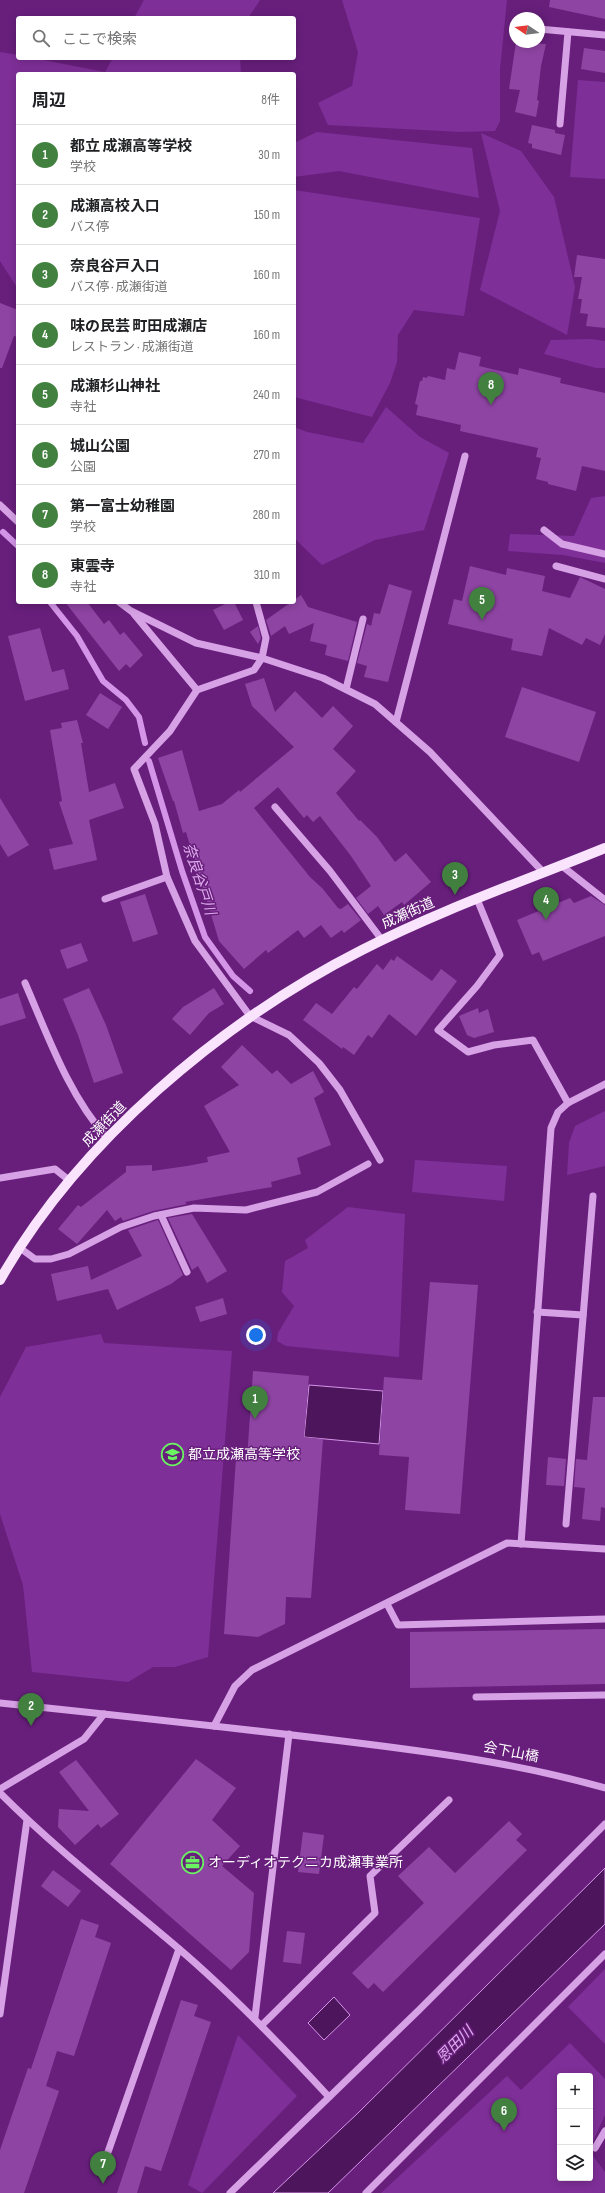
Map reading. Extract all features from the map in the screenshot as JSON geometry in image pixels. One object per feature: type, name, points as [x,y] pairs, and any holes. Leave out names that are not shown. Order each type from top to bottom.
[{"type":"main road","name":"成瀬街道","points":[[0,1280],[3,1269],[70,1181],[107,1138],[158,1090],[253,1014],[273,1000],[325,970],[382,940],[477,899],[605,848]]},
{"type":"street","points":[[545,30],[605,35]]},
{"type":"street","points":[[560,124],[568,32]]},
{"type":"street","points":[[396,722],[466,456]]},
{"type":"street","points":[[0,505],[16,520]]},
{"type":"street","points":[[544,530],[562,544],[605,554]]},
{"type":"street","points":[[556,566],[605,579]]},
{"type":"street","points":[[121,604],[131,611],[196,643],[262,658],[322,678],[375,704],[430,752],[544,873]]},
{"type":"street","points":[[257,604],[266,638],[262,658],[254,670],[197,690],[170,731],[134,770],[155,824],[167,877],[195,941],[253,1014],[289,1035],[319,1063],[340,1090],[380,1160]]},
{"type":"street","points":[[131,611],[197,690]]},
{"type":"street","points":[[346,689],[363,620]]},
{"type":"street","points":[[275,807],[330,871],[382,940]]},
{"type":"street","points":[[562,866],[605,900]]},
{"type":"street","points":[[105,899],[167,877]]},
{"type":"street","points":[[477,899],[500,955],[477,986],[438,1030],[468,1052],[494,1045],[533,1040],[568,1104]]},
{"type":"street","points":[[25,983],[56,1056],[90,1119],[107,1138]]},
{"type":"street","points":[[521,1544],[551,1128],[558,1112],[568,1104],[605,1084]]},
{"type":"street","points":[[20,1248],[36,1259],[51,1259],[70,1254],[121,1227],[161,1214],[194,1208],[246,1210],[317,1192],[368,1164]]},
{"type":"street","points":[[0,1178],[55,1169],[70,1181]]},
{"type":"street","points":[[566,1524],[593,1196]]},
{"type":"street","points":[[161,1214],[187,1272]]},
{"type":"street","points":[[537,1312],[583,1314]]},
{"type":"street","points":[[214,1726],[235,1686],[252,1670],[507,1543],[605,1549]]},
{"type":"street","points":[[387,1604],[398,1625],[605,1619]]},
{"type":"street","points":[[476,1697],[605,1696]]},
{"type":"street","name":"会下山橋","points":[[0,1702],[289,1734],[411,1750],[511,1765],[605,1788]]},
{"type":"street","points":[[0,1789],[84,1739],[104,1714]]},
{"type":"street","points":[[255,2017],[289,1734]]},
{"type":"street","points":[[0,1793],[26,1820],[179,1948],[255,2017],[329,2097]]},
{"type":"street","points":[[262,2025],[375,1913],[370,1876],[449,1800]]},
{"type":"street","points":[[0,2014],[26,1820]]},
{"type":"street","points":[[230,2193],[605,1824]]},
{"type":"street","points":[[108,2152],[179,1948]]},
{"type":"street","points":[[366,2193],[605,1954]]},
{"type":"street","points":[[595,2148],[605,2131]]},
{"type":"shaded area","points":[[144,0],[260,0],[249,16],[135,16]]},
{"type":"shaded area","points":[[342,0],[507,0],[500,69],[500,121],[495,131],[461,132],[328,125],[318,103],[352,86],[358,52]]},
{"type":"shaded area","points":[[0,52],[16,55],[16,60],[43,60],[105,72],[16,72],[16,286],[0,261]]},
{"type":"shaded area","points":[[112,60],[240,60],[241,72],[105,72]]},
{"type":"shaded area","points":[[578,80],[605,82],[605,179],[570,177]]},
{"type":"shaded area","points":[[317,132],[472,148],[479,198],[339,171],[296,177],[296,142]]},
{"type":"shaded area","points":[[481,133],[521,151],[554,197],[575,287],[567,335],[480,290],[500,211]]},
{"type":"shaded area","points":[[296,190],[480,218],[464,316],[414,310],[398,335],[397,362],[390,383],[372,417],[296,398]]},
{"type":"shaded area","points":[[591,339],[605,341],[605,368],[596,368],[544,354],[551,340]]},
{"type":"shaded area","points":[[386,407],[420,437],[449,453],[424,530],[375,540],[322,565],[296,540],[296,428],[307,432],[363,443]]},
{"type":"shaded area","points":[[605,496],[605,563],[563,555],[508,551],[510,534],[574,536],[591,498]]},
{"type":"shaded area","points":[[605,1111],[605,1166],[567,1175],[569,1143],[575,1126]]},
{"type":"shaded area","points":[[415,1160],[507,1166],[504,1201],[412,1192]]},
{"type":"shaded area","points":[[348,1207],[405,1214],[399,1357],[286,1346],[277,1341],[278,1333],[294,1306],[282,1292],[285,1261],[308,1248],[305,1240]]},
{"type":"shaded area","points":[[101,1334],[104,1343],[232,1351],[208,1657],[175,1667],[153,1667],[128,1682],[32,1672],[23,1585],[0,1514],[0,1397],[26,1347]]},
{"type":"shaded area","points":[[605,1969],[605,2044],[568,2007]]},
{"type":"shaded area","points":[[238,2035],[297,2096],[202,2193],[188,2185]]},
{"type":"shaded area","points":[[570,2043],[605,2079],[605,2115],[593,2141],[593,2073],[557,2073],[557,2181],[593,2181],[593,2156],[605,2172],[605,2193],[381,2193],[507,2076],[521,2090]]},
{"type":"water","points":[[309,1385],[383,1391],[379,1444],[304,1437]]},
{"type":"water","name":"恩田川","points":[[605,1868],[605,1924],[328,2193],[273,2193],[358,2113]]},
{"type":"water","points":[[334,1997],[350,2015],[324,2040],[308,2023]]},
{"type":"building","points":[[550,0],[605,0],[605,19],[549,7]]},
{"type":"building","points":[[546,44],[541,66],[537,100],[539,101],[536,117],[515,112],[520,90],[509,89],[515,48],[545,48]]},
{"type":"building","points":[[584,48],[605,51],[605,73],[581,69]]},
{"type":"building","points":[[532,125],[555,130],[555,133],[565,135],[561,155],[532,148],[532,144],[528,143]]},
{"type":"building","points":[[577,255],[605,259],[605,328],[586,326],[588,314],[580,313],[582,299],[578,299],[582,277],[574,277]]},
{"type":"building","points":[[0,303],[16,309],[16,336],[14,336],[2,368],[0,368]]},
{"type":"building","points":[[459,352],[481,357],[479,366],[518,375],[519,368],[561,378],[560,383],[605,393],[605,471],[582,466],[576,491],[548,484],[548,482],[536,479],[541,458],[536,457],[538,448],[460,431],[461,425],[416,415],[418,405],[415,404],[420,381],[422,381],[423,377],[427,378],[428,376],[445,380],[447,368],[455,370]]},
{"type":"building","points":[[470,566],[506,575],[507,568],[545,576],[542,591],[570,598],[580,577],[605,589],[605,634],[600,645],[586,638],[582,645],[549,628],[542,656],[511,650],[513,639],[448,624],[454,599],[462,601]]},
{"type":"building","points":[[389,584],[412,591],[388,682],[364,677],[367,666],[357,663],[367,624],[371,626],[374,613],[380,614]]},
{"type":"building","points":[[301,595],[308,607],[357,622],[348,661],[325,655],[327,645],[310,641],[314,623],[289,634],[285,626],[271,636],[266,620],[288,604],[296,604],[296,599]]},
{"type":"building","points":[[67,604],[89,604],[104,624],[109,620],[120,635],[124,632],[143,655],[130,668],[126,664],[119,671]]},
{"type":"building","points":[[225,604],[235,604],[243,620],[224,630],[213,610]]},
{"type":"building","points":[[258,626],[261,638],[258,644],[250,632]]},
{"type":"building","points":[[40,628],[52,672],[64,669],[69,689],[25,701],[8,636]]},
{"type":"building","points":[[264,678],[275,712],[295,691],[322,718],[333,706],[353,726],[333,749],[356,771],[336,793],[359,821],[360,820],[377,837],[395,862],[406,853],[431,882],[404,905],[402,902],[384,915],[378,906],[368,914],[356,898],[371,886],[351,856],[320,816],[313,822],[307,815],[304,818],[278,787],[254,808],[310,877],[323,889],[338,908],[341,909],[348,904],[361,920],[344,933],[342,930],[331,938],[321,925],[304,938],[298,930],[268,953],[266,950],[244,969],[219,941],[186,832],[183,833],[174,801],[158,758],[182,750],[199,811],[222,804],[239,790],[240,792],[294,747],[252,706],[245,684]]},
{"type":"building","points":[[522,687],[596,712],[579,762],[505,737]]},
{"type":"building","points":[[100,693],[122,707],[108,729],[86,715]]},
{"type":"building","points":[[77,720],[83,743],[81,743],[89,792],[115,783],[124,808],[89,820],[97,860],[54,870],[49,849],[73,844],[59,802],[62,801],[50,730],[62,728],[61,723]]},
{"type":"building","points":[[0,798],[29,845],[8,857],[0,844]]},
{"type":"building","points":[[145,894],[158,934],[133,942],[120,902]]},
{"type":"building","points":[[591,896],[605,905],[605,936],[543,961],[539,952],[532,955],[517,920],[570,898],[574,903]]},
{"type":"building","points":[[81,943],[88,961],[67,969],[60,950]]},
{"type":"building","points":[[397,956],[432,981],[441,969],[457,981],[416,1036],[389,1014],[372,1038],[368,1035],[354,1055],[343,1047],[342,1049],[303,1020],[316,1003],[332,1014],[354,987],[357,989],[377,964],[383,970],[391,959],[394,961]]},
{"type":"building","points":[[89,988],[106,1025],[123,1073],[94,1083],[78,1035],[63,999]]},
{"type":"building","points":[[214,988],[224,1004],[209,1013],[190,1035],[172,1019],[183,1007]]},
{"type":"building","points":[[18,993],[26,1018],[0,1026],[0,999]]},
{"type":"building","points":[[478,1008],[479,1013],[488,1009],[494,1032],[474,1038],[467,1035],[459,1016]]},
{"type":"building","points":[[242,1045],[272,1074],[277,1070],[291,1084],[313,1071],[324,1092],[314,1098],[331,1145],[297,1158],[301,1174],[271,1182],[272,1187],[185,1202],[187,1204],[153,1211],[123,1221],[121,1217],[115,1221],[107,1210],[77,1244],[58,1229],[78,1205],[81,1207],[126,1172],[126,1166],[152,1165],[152,1171],[208,1162],[207,1157],[230,1152],[204,1106],[239,1085],[221,1067]]},
{"type":"building","points":[[192,1214],[227,1271],[207,1283],[198,1266],[192,1270],[168,1218]]},
{"type":"building","points":[[158,1220],[183,1275],[171,1284],[117,1310],[108,1289],[57,1301],[51,1274],[88,1266],[91,1280],[142,1256],[128,1230]]},
{"type":"building","points":[[430,1282],[478,1285],[460,1514],[405,1510],[409,1457],[379,1455],[384,1377],[422,1380]]},
{"type":"building","points":[[223,1298],[227,1314],[200,1322],[195,1307]]},
{"type":"building","points":[[253,1371],[309,1376],[304,1437],[323,1439],[311,1598],[286,1597],[285,1624],[258,1637],[224,1634],[236,1458],[247,1459]]},
{"type":"building","points":[[593,1397],[605,1397],[605,1508],[601,1507],[600,1521],[582,1519],[585,1488],[574,1487],[576,1459],[587,1460]]},
{"type":"building","points":[[548,1457],[566,1459],[564,1486],[546,1485]]},
{"type":"building","points":[[605,1629],[605,1684],[410,1688],[410,1632]]},
{"type":"building","points":[[196,1759],[236,1788],[212,1820],[240,1846],[222,1866],[254,1893],[249,1952],[231,1970],[110,1864]]},
{"type":"building","points":[[76,1760],[119,1814],[101,1828],[98,1824],[75,1845],[58,1827],[59,1809],[89,1811],[59,1772]]},
{"type":"building","points":[[509,1821],[522,1834],[516,1840],[527,1850],[383,1992],[374,1983],[368,1989],[352,1973],[424,1903],[398,1876],[429,1847],[455,1873]]},
{"type":"building","points":[[303,1832],[324,1835],[319,1874],[298,1872]]},
{"type":"building","points":[[53,1870],[81,1891],[68,1907],[41,1886]]},
{"type":"building","points":[[81,1919],[99,1925],[95,1937],[111,1943],[74,2056],[57,2051],[46,2086],[59,2091],[24,2193],[0,2193],[0,2150],[28,2068],[31,2069]]},
{"type":"building","points":[[287,1931],[305,1933],[301,1964],[283,1962]]},
{"type":"building","points":[[181,2000],[198,2005],[194,2016],[211,2022],[161,2171],[145,2166],[137,2193],[117,2193]]},
{"type":"waterway","name":"奈良谷戸川","points":[[3,532],[16,544]]},
{"type":"waterway","name":"奈良谷戸川","points":[[52,604],[77,636],[103,681],[126,700],[139,717],[145,743]]},
{"type":"waterway","name":"奈良谷戸川","points":[[149,761],[182,871],[205,937],[233,976],[250,991]]},
{"type":"place","name":"東雲寺","points":[[491,405]]},
{"type":"place","name":"成瀬杉山神社","points":[[482,620]]},
{"type":"place","name":"奈良谷戸入口","points":[[455,895]]},
{"type":"place","name":"味の民芸 町田成瀬店","points":[[546,920]]},
{"type":"place","name":"都立 成瀬高等学校","points":[[255,1419]]},
{"type":"place","name":"都立成瀬高等学校","points":[[172,1454]]},
{"type":"place","name":"成瀬高校入口","points":[[31,1726]]},
{"type":"place","name":"オーディオテクニカ成瀬事業所","points":[[192,1862]]},
{"type":"place","name":"城山公園","points":[[504,2131]]},
{"type":"place","name":"第一富士幼稚園","points":[[103,2184]]}]
